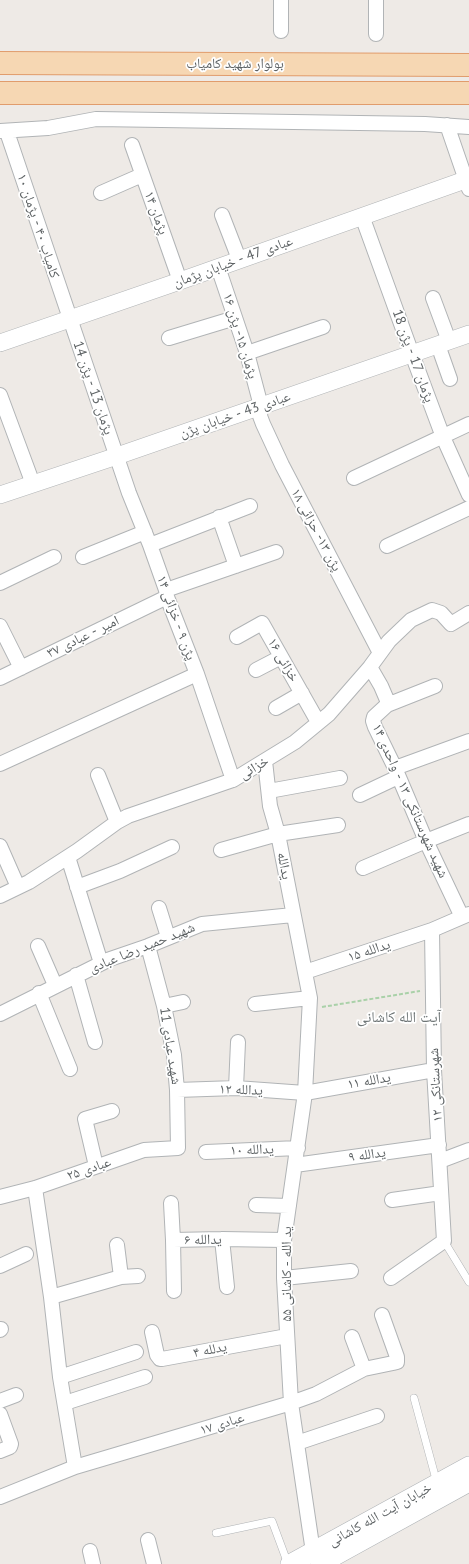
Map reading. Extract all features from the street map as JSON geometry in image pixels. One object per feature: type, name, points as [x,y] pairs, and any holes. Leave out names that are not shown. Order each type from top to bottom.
[{"type":"main road","name":"بولوار شهید کامیاب","points":[[0,63],[469,66]]},
{"type":"main road","points":[[105,63],[108,93]]},
{"type":"main road","name":"بولوار شهید کامیاب","points":[[0,93],[469,93]]},
{"type":"main road","name":"خیابان آیت الله کاشانی","points":[[316,1558],[437,1483],[469,1466]]},
{"type":"main road","name":"خیابان آیت الله کاشانی","points":[[289,1564],[316,1558],[469,1482]]},
{"type":"street","points":[[281,0],[281,31]]},
{"type":"street","points":[[376,0],[376,34]]},
{"type":"street","points":[[4,132],[48,128],[96,119],[447,125],[469,127]]},
{"type":"street","points":[[447,125],[467,184]]},
{"type":"street","name":"کامیاب ۴۰ - پژمان ۱۰","points":[[4,132],[70,319]]},
{"type":"street","name":"پژمان ۱۴","points":[[132,145],[180,281]]},
{"type":"street","points":[[101,193],[142,175]]},
{"type":"street","name":"عبادی 47 - خیابان پژمان","points":[[0,343],[362,216],[467,184]]},
{"type":"street","points":[[222,215],[239,259]]},
{"type":"street","name":"پژمان 17 - پژن 18","points":[[362,216],[443,437],[469,495]]},
{"type":"street","name":"پژمان ۱۵- پژن ۱۶","points":[[218,267],[247,353],[261,406]]},
{"type":"street","points":[[432,298],[450,379]]},
{"type":"street","points":[[169,338],[235,318]]},
{"type":"street","name":"پژمان 13 - پژن 14","points":[[70,319],[117,456]]},
{"type":"street","points":[[247,353],[323,327]]},
{"type":"street","name":"عبادی 43 - خیابان پژن","points":[[0,495],[469,334]]},
{"type":"street","points":[[0,395],[33,484]]},
{"type":"street","name":"پژن ۱۳- حزائی ۱۸","points":[[261,406],[260,416],[279,458],[380,653]]},
{"type":"street","points":[[354,478],[469,424]]},
{"type":"street","name":"پژن ۹ - خزائی ۱۴","points":[[117,456],[129,493],[197,674],[233,780]]},
{"type":"street","points":[[83,557],[219,518],[250,506]]},
{"type":"street","points":[[387,546],[469,508]]},
{"type":"street","points":[[219,518],[236,566]]},
{"type":"street","name":"امیر - عبادی ۳۷","points":[[0,678],[166,593],[276,552]]},
{"type":"street","points":[[0,583],[54,557]]},
{"type":"street","name":"خزائی","points":[[0,896],[29,882],[128,816],[233,780],[295,742],[329,714],[370,667],[389,641],[411,620],[432,610],[441,613],[451,624],[469,612]]},
{"type":"street","name":"خزائی ۱۶","points":[[237,637],[262,623],[318,722]]},
{"type":"street","points":[[0,626],[20,668]]},
{"type":"street","points":[[256,670],[281,657]]},
{"type":"street","name":"شهید شهرستانکی ۱۳ - واحدی ۱۴","points":[[370,667],[387,700],[387,705],[374,717],[373,722],[426,841],[465,916]]},
{"type":"street","points":[[0,764],[197,674]]},
{"type":"street","points":[[387,705],[434,686]]},
{"type":"street","points":[[276,708],[302,693]]},
{"type":"street","points":[[360,795],[396,772],[469,741]]},
{"type":"street","name":"یدالله","points":[[265,761],[270,806],[278,834],[305,972]]},
{"type":"street","points":[[98,775],[117,822]]},
{"type":"street","points":[[269,792],[340,778]]},
{"type":"street","points":[[363,868],[469,824]]},
{"type":"street","points":[[221,850],[278,834],[338,825]]},
{"type":"street","points":[[0,846],[18,887]]},
{"type":"street","points":[[78,887],[120,871],[172,847]]},
{"type":"street","points":[[68,857],[101,963]]},
{"type":"street","points":[[159,908],[168,938]]},
{"type":"street","name":"شهید حمید رضا عبادی","points":[[0,1014],[101,963],[202,924],[293,915]]},
{"type":"street","name":"یدالله ۱۵","points":[[305,972],[432,930],[465,916]]},
{"type":"street","name":"شهرستانکی ۱۲","points":[[432,930],[434,1070],[444,1241]]},
{"type":"street","points":[[38,946],[56,986]]},
{"type":"street","name":"شهید عبادی 11","points":[[148,946],[164,1006],[174,1055],[177,1090],[178,1148]]},
{"type":"street","name":"ید الله - کاشانی ۵۵","points":[[305,972],[310,1004],[305,1093],[284,1240],[284,1278],[291,1402],[316,1558]]},
{"type":"street","points":[[76,975],[95,1042]]},
{"type":"street","points":[[39,994],[70,1069]]},
{"type":"street","points":[[164,1006],[183,1002]]},
{"type":"street","points":[[254,1004],[310,1004]]},
{"type":"street","points":[[236,1088],[238,1042]]},
{"type":"street","name":"یدالله ۱۱","points":[[305,1093],[434,1070]]},
{"type":"street","name":"یدالله ۱۲","points":[[177,1090],[236,1088],[305,1093]]},
{"type":"street","points":[[96,1166],[85,1119],[112,1111]]},
{"type":"street","name":"یدالله ۹","points":[[295,1165],[439,1145]]},
{"type":"street","name":"عبادی ۲۵","points":[[0,1197],[35,1188],[144,1150],[178,1148]]},
{"type":"street","name":"یدالله ۱۰","points":[[206,1152],[298,1148]]},
{"type":"street","points":[[440,1161],[469,1150]]},
{"type":"street","points":[[35,1188],[51,1297],[60,1377],[75,1467]]},
{"type":"street","points":[[392,1200],[441,1193]]},
{"type":"street","points":[[171,1203],[173,1240]]},
{"type":"street","points":[[256,1205],[289,1206]]},
{"type":"street","points":[[222,1239],[227,1287]]},
{"type":"street","name":"یدالله ۶","points":[[174,1291],[173,1240],[284,1240]]},
{"type":"street","points":[[391,1278],[444,1241]]},
{"type":"street","points":[[117,1245],[121,1277]]},
{"type":"street","points":[[0,1266],[26,1254]]},
{"type":"street","points":[[284,1278],[351,1271]]},
{"type":"street","points":[[51,1297],[121,1277],[138,1276]]},
{"type":"street","name":"عبادی ۱۷","points":[[0,1497],[75,1467],[316,1394],[364,1369],[397,1362],[397,1357],[382,1315]]},
{"type":"street","name":"یدلله ۴","points":[[152,1332],[157,1355],[160,1359],[287,1336]]},
{"type":"street","points":[[352,1337],[364,1369]]},
{"type":"street","points":[[60,1377],[136,1352]]},
{"type":"street","points":[[65,1403],[145,1377]]},
{"type":"street","points":[[0,1401],[16,1395]]},
{"type":"street","points":[[0,1414],[11,1444],[10,1447],[0,1451]]},
{"type":"street","points":[[297,1443],[377,1416]]},
{"type":"street","points":[[148,1540],[154,1564]]},
{"type":"lane","points":[[444,1241],[469,1282]]},
{"type":"lane","points":[[414,1398],[437,1483]]},
{"type":"lane","points":[[216,1533],[272,1521],[289,1564]]},
{"type":"path","points":[[310,1004],[433,989]]},
{"type":"district","name":"آیت الله کاشانی","points":[[399,1018]]}]
